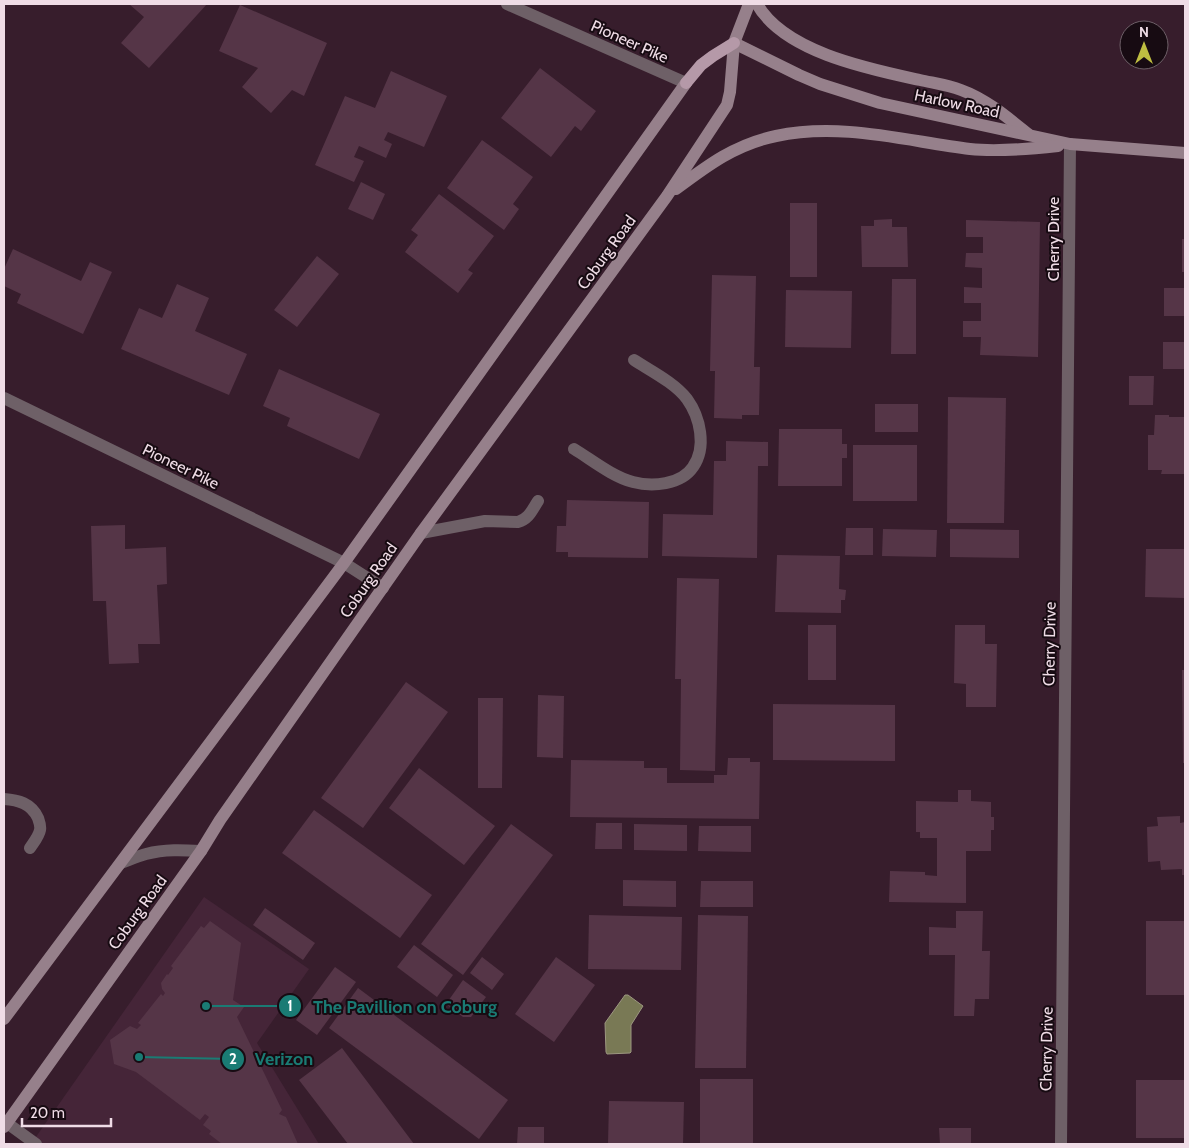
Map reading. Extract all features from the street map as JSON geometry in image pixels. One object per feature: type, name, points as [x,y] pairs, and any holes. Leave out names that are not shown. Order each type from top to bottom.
[{"type":"main road","name":"Coburg Road","points":[[5,1124],[201,851],[220,820],[421,533],[667,196],[727,105],[730,92],[734,43],[748,4]]},
{"type":"main road","points":[[757,4],[767,18],[779,29],[815,49],[869,68],[959,89],[986,102],[1030,136]]},
{"type":"main road","name":"Coburg Road","points":[[4,1019],[344,563],[686,83],[701,65],[734,43]]},
{"type":"main road","name":"Harlow Road","points":[[734,43],[820,84],[880,103],[1070,144],[1185,153]]},
{"type":"main road","points":[[667,196],[704,168],[725,155],[759,141],[792,133],[810,131],[850,132],[987,150],[1070,144]]},
{"type":"street","name":"Pioneer Pike","points":[[506,4],[686,83]]},
{"type":"street","name":"Cherry Drive","points":[[1061,1144],[1070,144]]},
{"type":"street","points":[[574,449],[618,476],[642,484],[668,482],[677,479],[692,468],[700,450],[700,439],[699,428],[692,407],[686,398],[674,387],[634,360]]},
{"type":"street","name":"Pioneer Pike","points":[[4,398],[344,563],[383,588]]},
{"type":"street","points":[[421,533],[485,521],[522,521],[528,517],[538,501]]},
{"type":"street","points":[[4,799],[22,802],[36,814],[40,830],[30,848]]},
{"type":"street","points":[[120,863],[160,851],[201,851]]},
{"type":"street","points":[[5,1124],[36,1144]]},
{"type":"shaded area","points":[[204,897],[309,969],[257,1043],[319,1144],[31,1144]]},
{"type":"shaded area","points":[[625,995],[628,995],[643,1006],[631,1025],[631,1052],[607,1054],[605,1023]]},
{"type":"building","points":[[129,4],[207,4],[149,68],[121,43],[144,17]]},
{"type":"building","points":[[240,5],[327,43],[304,96],[292,90],[271,113],[242,87],[258,68],[219,51]]},
{"type":"building","points":[[540,68],[596,111],[581,131],[575,126],[551,157],[501,118]]},
{"type":"building","points":[[391,71],[447,96],[424,147],[388,132],[384,140],[392,144],[386,158],[359,146],[354,157],[364,161],[354,182],[315,165],[345,96],[375,108]]},
{"type":"building","points":[[482,140],[533,177],[513,204],[519,209],[504,230],[447,188]]},
{"type":"building","points":[[361,182],[385,194],[373,220],[348,209]]},
{"type":"building","points":[[439,194],[494,236],[468,270],[473,273],[458,293],[405,252],[418,235],[411,230]]},
{"type":"building","points":[[790,203],[817,203],[817,277],[790,277]]},
{"type":"building","points":[[892,219],[892,227],[907,227],[908,267],[862,267],[861,226],[874,226],[874,220]]},
{"type":"building","points":[[966,220],[1040,222],[1038,357],[980,355],[981,337],[963,337],[963,321],[981,321],[981,303],[964,303],[964,287],[982,288],[982,268],[965,267],[966,253],[983,253],[983,237],[966,237]]},
{"type":"building","points":[[1182,239],[1185,239],[1185,272],[1182,272]]},
{"type":"building","points":[[13,249],[81,281],[90,262],[112,272],[83,334],[17,303],[21,294],[4,286],[4,269]]},
{"type":"building","points":[[317,256],[339,274],[297,327],[274,310]]},
{"type":"building","points":[[712,275],[756,276],[754,367],[760,367],[759,415],[742,415],[742,419],[714,418],[715,371],[710,371]]},
{"type":"building","points":[[892,279],[916,279],[916,354],[891,354]]},
{"type":"building","points":[[177,284],[209,298],[195,331],[247,354],[229,395],[121,349],[139,308],[162,318]]},
{"type":"building","points":[[1164,288],[1185,288],[1185,316],[1164,316]]},
{"type":"building","points":[[786,290],[852,291],[851,348],[785,347]]},
{"type":"building","points":[[1163,342],[1185,342],[1185,369],[1163,369]]},
{"type":"building","points":[[279,369],[380,414],[359,459],[287,426],[290,418],[263,406]]},
{"type":"building","points":[[1129,376],[1154,376],[1153,405],[1129,405]]},
{"type":"building","points":[[948,397],[1006,398],[1004,523],[947,523]]},
{"type":"building","points":[[875,404],[918,404],[918,432],[875,432]]},
{"type":"building","points":[[1155,415],[1185,417],[1185,474],[1161,474],[1162,470],[1148,470],[1148,435],[1154,435]]},
{"type":"building","points":[[779,429],[842,429],[842,444],[847,444],[847,458],[842,458],[842,486],[778,486]]},
{"type":"building","points":[[726,441],[768,442],[768,466],[758,466],[757,558],[662,556],[663,514],[713,515],[714,461],[726,461]]},
{"type":"building","points":[[853,445],[917,445],[917,501],[853,501]]},
{"type":"building","points":[[567,500],[649,502],[648,558],[568,557],[568,552],[556,552],[557,526],[566,526]]},
{"type":"building","points":[[125,525],[125,549],[166,547],[167,584],[157,585],[160,644],[138,644],[139,663],[109,664],[106,601],[93,601],[91,526]]},
{"type":"building","points":[[846,528],[873,528],[873,555],[845,555]]},
{"type":"building","points":[[883,529],[937,530],[936,557],[882,556]]},
{"type":"building","points":[[950,529],[1019,530],[1019,558],[950,557]]},
{"type":"building","points":[[1146,549],[1185,549],[1185,598],[1145,597]]},
{"type":"building","points":[[777,555],[840,556],[839,589],[846,590],[845,600],[841,600],[841,613],[775,612]]},
{"type":"building","points":[[677,578],[719,579],[715,771],[680,770],[681,679],[675,679]]},
{"type":"building","points":[[808,625],[836,625],[836,680],[808,680]]},
{"type":"building","points":[[955,625],[985,625],[985,644],[997,644],[996,707],[966,707],[966,684],[954,683]]},
{"type":"building","points":[[1182,670],[1185,670],[1185,763],[1183,763]]},
{"type":"building","points":[[406,682],[448,712],[363,828],[321,798]]},
{"type":"building","points":[[538,695],[564,696],[563,758],[537,757]]},
{"type":"building","points":[[478,698],[503,698],[502,788],[478,788]]},
{"type":"building","points":[[773,704],[895,705],[895,761],[773,760]]},
{"type":"building","points":[[728,758],[750,758],[750,762],[760,762],[759,819],[570,817],[571,760],[644,761],[644,768],[667,768],[667,783],[714,783],[714,775],[727,775]]},
{"type":"building","points":[[419,768],[495,826],[464,865],[389,808]]},
{"type":"building","points":[[958,790],[971,790],[971,801],[991,802],[991,817],[994,817],[994,830],[991,830],[991,851],[966,851],[966,903],[889,902],[890,871],[925,872],[925,875],[937,876],[937,838],[920,838],[920,832],[916,832],[916,801],[958,802]]},
{"type":"building","points":[[314,810],[432,895],[400,938],[282,853]]},
{"type":"building","points":[[1180,816],[1180,823],[1185,822],[1185,875],[1182,875],[1182,869],[1161,870],[1160,861],[1148,862],[1147,827],[1158,826],[1157,817]]},
{"type":"building","points":[[596,823],[622,823],[622,849],[595,849]]},
{"type":"building","points":[[511,824],[553,855],[463,975],[421,944]]},
{"type":"building","points":[[634,824],[687,825],[687,851],[634,850]]},
{"type":"building","points":[[699,826],[751,826],[751,852],[698,851]]},
{"type":"building","points":[[623,880],[676,881],[676,907],[623,906]]},
{"type":"building","points":[[701,881],[753,881],[753,907],[700,907]]},
{"type":"building","points":[[265,908],[315,943],[303,960],[253,925]]},
{"type":"building","points":[[956,911],[983,911],[982,951],[990,951],[989,999],[975,999],[974,1016],[954,1016],[955,955],[929,955],[929,927],[956,928]]},
{"type":"building","points":[[589,915],[682,917],[681,970],[588,969]]},
{"type":"building","points":[[698,915],[748,916],[746,1068],[695,1068]]},
{"type":"building","points":[[210,921],[241,943],[233,1000],[244,1007],[237,1017],[282,1110],[279,1114],[286,1117],[298,1144],[222,1144],[209,1134],[211,1131],[203,1125],[209,1117],[205,1114],[200,1120],[136,1072],[114,1064],[110,1040],[130,1026],[137,1029],[141,1025],[138,1023],[161,994],[163,996],[165,993],[161,983],[173,968],[171,966],[201,926],[204,928]]},
{"type":"building","points":[[1146,921],[1185,921],[1185,995],[1146,995]]},
{"type":"building","points":[[414,945],[453,975],[437,997],[397,967]]},
{"type":"building","points":[[482,957],[504,974],[492,990],[470,973]]},
{"type":"building","points":[[556,957],[595,985],[554,1042],[515,1014]]},
{"type":"building","points":[[335,967],[356,982],[317,1035],[296,1020]]},
{"type":"building","points":[[463,980],[486,997],[471,1017],[463,1017],[446,1004]]},
{"type":"building","points":[[358,988],[508,1100],[479,1139],[329,1028]]},
{"type":"building","points":[[342,1048],[414,1144],[348,1144],[299,1080]]},
{"type":"building","points":[[700,1079],[753,1079],[753,1144],[700,1144]]},
{"type":"building","points":[[1136,1080],[1185,1080],[1185,1138],[1136,1138]]},
{"type":"building","points":[[609,1101],[684,1102],[683,1144],[608,1144]]},
{"type":"building","points":[[518,1127],[544,1127],[544,1144],[517,1144]]},
{"type":"building","points":[[939,1128],[971,1128],[971,1144],[940,1144]]},
{"type":"place","name":"The Pavillion on Coburg","points":[[206,1006]]},
{"type":"place","name":"Verizon","points":[[139,1057]]}]
